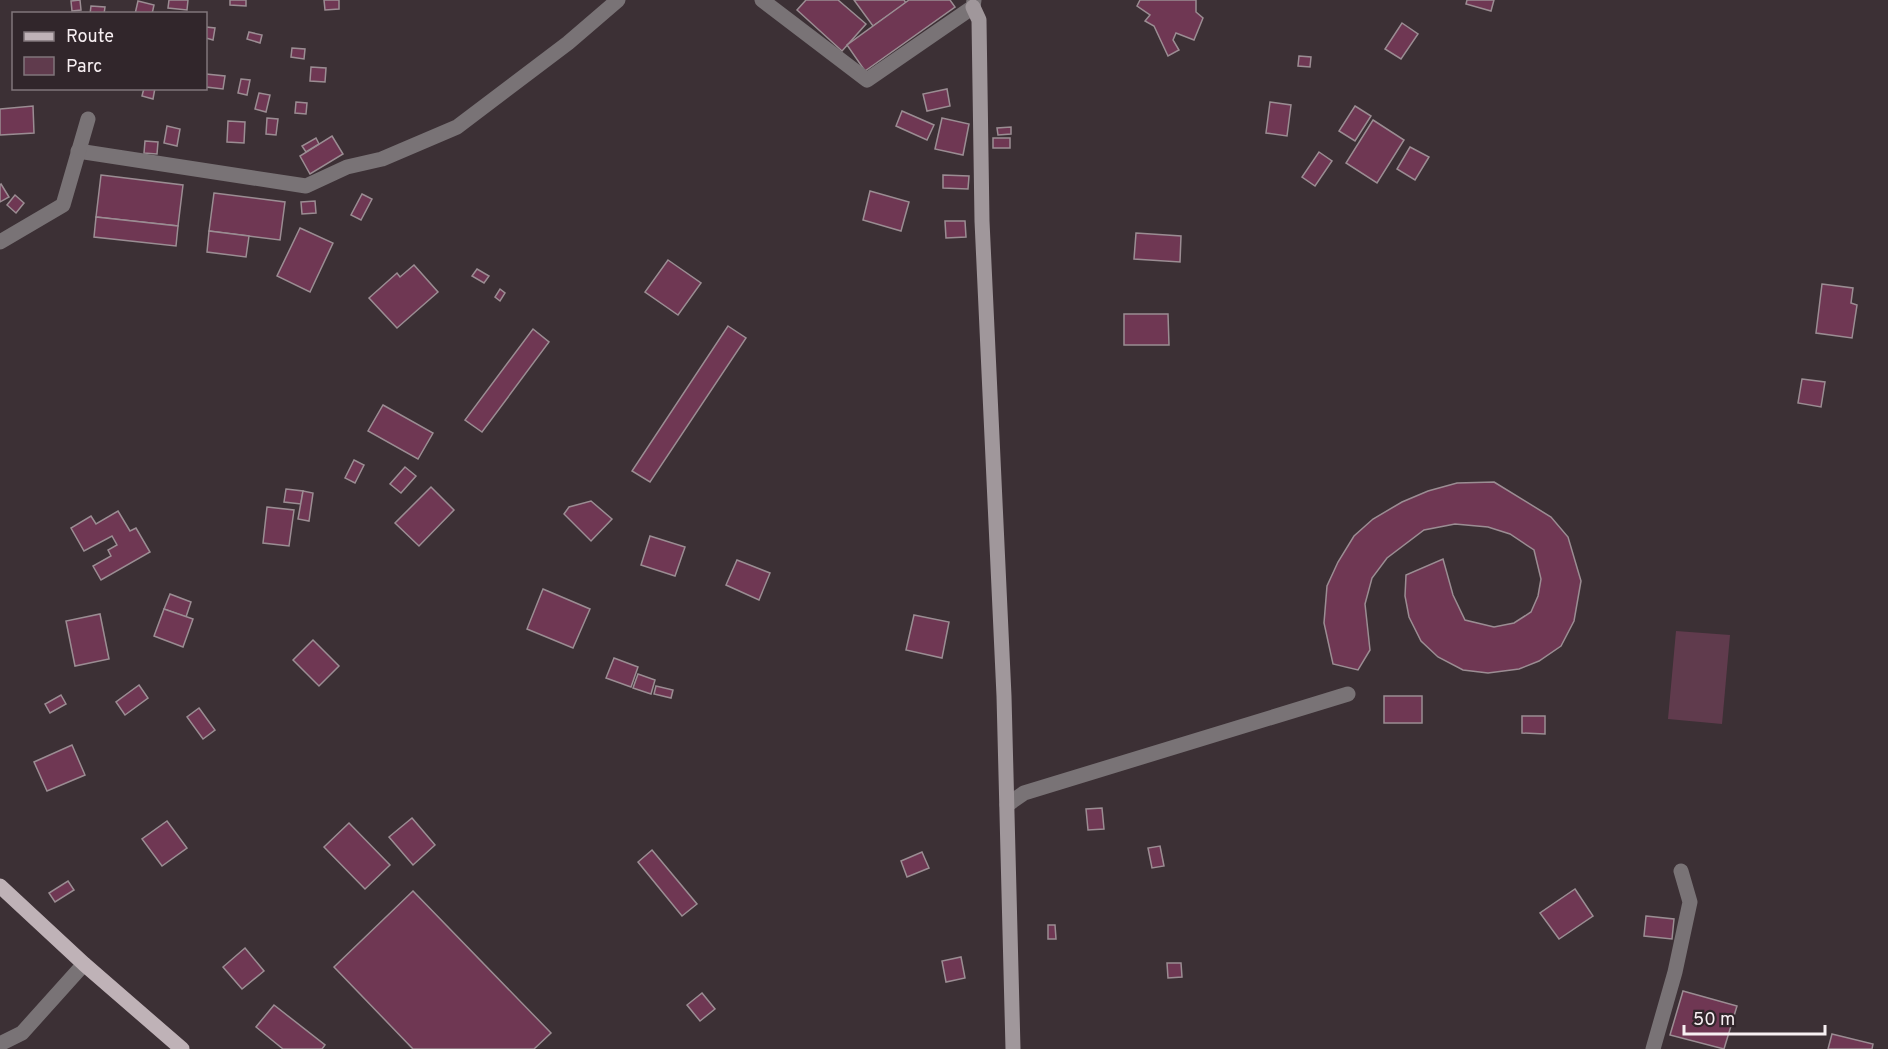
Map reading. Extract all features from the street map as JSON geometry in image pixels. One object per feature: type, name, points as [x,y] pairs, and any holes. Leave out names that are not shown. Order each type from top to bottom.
[{"type":"main road","points":[[0,886],[84,964],[182,1049]]},
{"type":"street","points":[[78,151],[306,186],[347,167],[382,159],[457,127],[568,43],[618,0]]},
{"type":"street","points":[[762,0],[867,81],[974,3],[979,20],[982,221],[1004,684],[1013,1049]]},
{"type":"street","points":[[0,242],[63,205],[88,119]]},
{"type":"street","points":[[1006,805],[1024,793],[1348,694]]},
{"type":"street","points":[[1653,1049],[1675,972],[1690,902],[1681,871]]},
{"type":"street","points":[[0,1044],[22,1033],[84,964]]},
{"type":"green space","points":[[1676,631],[1730,635],[1722,724],[1668,719]]},
{"type":"building","points":[[80,0],[81,10],[72,11],[71,1]]},
{"type":"building","points":[[169,0],[188,0],[187,10],[168,8]]},
{"type":"building","points":[[230,0],[246,0],[246,6],[230,5]]},
{"type":"building","points":[[324,0],[339,0],[339,9],[325,10]]},
{"type":"building","points":[[806,0],[838,0],[866,24],[842,51],[797,10]]},
{"type":"building","points":[[854,0],[904,0],[906,3],[873,26]]},
{"type":"building","points":[[909,0],[950,0],[955,7],[865,71],[847,45]]},
{"type":"building","points":[[1140,0],[1196,0],[1196,12],[1203,18],[1194,40],[1176,33],[1173,40],[1179,50],[1168,56],[1154,26],[1145,21],[1150,15],[1137,6]]},
{"type":"building","points":[[1467,0],[1494,0],[1491,11],[1466,4]]},
{"type":"building","points":[[138,1],[154,5],[152,12],[135,12]]},
{"type":"building","points":[[91,6],[105,7],[104,12],[90,12]]},
{"type":"building","points":[[1402,23],[1418,34],[1401,59],[1385,49]]},
{"type":"building","points":[[207,27],[215,28],[213,40],[207,38]]},
{"type":"building","points":[[249,32],[262,35],[260,43],[247,39]]},
{"type":"building","points":[[292,48],[305,49],[304,59],[291,57]]},
{"type":"building","points":[[1299,56],[1311,57],[1310,67],[1298,66]]},
{"type":"building","points":[[311,67],[326,68],[325,82],[310,81]]},
{"type":"building","points":[[207,74],[225,76],[223,89],[207,87]]},
{"type":"building","points":[[241,79],[250,80],[247,95],[238,93]]},
{"type":"building","points":[[947,89],[950,106],[927,111],[923,94]]},
{"type":"building","points":[[144,90],[155,90],[153,99],[142,96]]},
{"type":"building","points":[[259,93],[270,95],[266,112],[255,109]]},
{"type":"building","points":[[296,102],[307,103],[306,114],[295,113]]},
{"type":"building","points":[[1270,102],[1291,105],[1287,136],[1266,133]]},
{"type":"building","points":[[33,106],[34,133],[0,135],[0,109]]},
{"type":"building","points":[[1355,106],[1371,116],[1355,141],[1339,131]]},
{"type":"building","points":[[902,111],[934,125],[927,140],[896,126]]},
{"type":"building","points":[[267,118],[278,119],[276,135],[266,134]]},
{"type":"building","points":[[942,118],[969,124],[963,155],[935,149]]},
{"type":"building","points":[[1373,120],[1404,140],[1377,183],[1346,163]]},
{"type":"building","points":[[228,121],[245,122],[244,143],[227,142]]},
{"type":"building","points":[[167,126],[180,129],[177,146],[164,143]]},
{"type":"building","points":[[1011,127],[1011,134],[998,135],[997,128]]},
{"type":"building","points":[[332,136],[343,154],[310,174],[300,156]]},
{"type":"building","points":[[316,138],[319,144],[306,152],[302,146]]},
{"type":"building","points":[[993,138],[1010,138],[1010,148],[993,148]]},
{"type":"building","points":[[145,141],[158,142],[157,154],[144,153]]},
{"type":"building","points":[[1410,147],[1429,157],[1415,180],[1397,169]]},
{"type":"building","points":[[1319,152],[1332,161],[1315,186],[1302,177]]},
{"type":"building","points":[[101,175],[183,185],[178,226],[96,217]]},
{"type":"building","points":[[943,175],[969,176],[968,189],[943,188]]},
{"type":"building","points":[[0,185],[9,197],[0,202]]},
{"type":"building","points":[[870,191],[909,202],[901,231],[863,220]]},
{"type":"building","points":[[214,193],[285,202],[280,240],[209,231]]},
{"type":"building","points":[[362,194],[372,199],[361,220],[351,215]]},
{"type":"building","points":[[15,195],[24,203],[16,213],[7,205]]},
{"type":"building","points":[[315,201],[316,213],[302,214],[301,202]]},
{"type":"building","points":[[96,217],[178,226],[176,246],[94,237]]},
{"type":"building","points":[[945,221],[965,221],[966,237],[946,238]]},
{"type":"building","points":[[300,228],[333,243],[310,292],[277,276]]},
{"type":"building","points":[[209,231],[249,236],[246,257],[207,252]]},
{"type":"building","points":[[1136,233],[1181,236],[1180,262],[1134,259]]},
{"type":"building","points":[[668,260],[701,283],[678,315],[645,292]]},
{"type":"building","points":[[414,265],[438,292],[397,328],[369,298],[397,273],[400,277]]},
{"type":"building","points":[[477,269],[489,276],[484,283],[472,276]]},
{"type":"building","points":[[1822,284],[1853,288],[1851,303],[1857,305],[1852,338],[1816,333]]},
{"type":"building","points":[[500,289],[505,293],[500,301],[495,297]]},
{"type":"building","points":[[1124,314],[1168,314],[1169,345],[1124,345]]},
{"type":"building","points":[[728,326],[746,338],[650,482],[632,471]]},
{"type":"building","points":[[533,329],[549,342],[482,432],[465,420]]},
{"type":"building","points":[[1802,379],[1825,382],[1821,407],[1798,403]]},
{"type":"building","points":[[383,405],[433,433],[418,459],[368,431]]},
{"type":"building","points":[[354,460],[364,465],[355,483],[345,478]]},
{"type":"building","points":[[405,467],[416,476],[401,493],[390,484]]},
{"type":"building","points":[[1494,482],[1551,517],[1568,537],[1581,581],[1574,621],[1561,646],[1539,661],[1519,669],[1488,673],[1463,670],[1438,657],[1421,641],[1409,617],[1405,596],[1406,575],[1443,559],[1453,595],[1465,620],[1494,627],[1514,623],[1531,612],[1538,596],[1541,579],[1534,550],[1510,534],[1488,527],[1455,524],[1424,530],[1387,558],[1372,578],[1365,604],[1370,650],[1358,670],[1333,664],[1324,623],[1327,586],[1354,536],[1373,519],[1402,502],[1428,491],[1457,483]]},
{"type":"building","points":[[431,487],[454,510],[419,546],[395,523]]},
{"type":"building","points":[[286,489],[303,491],[301,504],[284,502]]},
{"type":"building","points":[[303,491],[313,493],[309,521],[298,519]]},
{"type":"building","points":[[591,501],[612,519],[591,541],[564,514],[569,507]]},
{"type":"building","points":[[267,507],[294,510],[289,546],[263,543]]},
{"type":"building","points":[[118,511],[130,531],[136,528],[150,552],[101,580],[93,566],[111,556],[108,550],[117,545],[112,536],[84,551],[71,528],[91,516],[96,524]]},
{"type":"building","points":[[650,536],[685,547],[675,576],[641,565]]},
{"type":"building","points":[[737,560],[770,573],[759,600],[726,585]]},
{"type":"building","points":[[543,589],[590,609],[573,648],[527,629]]},
{"type":"building","points":[[170,594],[191,602],[186,617],[164,609]]},
{"type":"building","points":[[164,609],[193,619],[183,647],[154,636]]},
{"type":"building","points":[[100,614],[109,659],[75,666],[66,621]]},
{"type":"building","points":[[914,615],[949,622],[942,658],[906,650]]},
{"type":"building","points":[[313,640],[339,666],[319,686],[293,660]]},
{"type":"building","points":[[614,658],[638,667],[631,687],[606,678]]},
{"type":"building","points":[[638,674],[655,680],[651,694],[633,688]]},
{"type":"building","points":[[139,685],[148,698],[125,715],[116,702]]},
{"type":"building","points":[[656,686],[673,690],[671,698],[654,694]]},
{"type":"building","points":[[61,695],[66,704],[50,713],[45,704]]},
{"type":"building","points":[[1384,696],[1422,696],[1422,723],[1384,723]]},
{"type":"building","points":[[199,708],[215,730],[203,739],[187,717]]},
{"type":"building","points":[[1522,716],[1545,716],[1545,734],[1522,733]]},
{"type":"building","points":[[72,745],[85,775],[47,791],[34,762]]},
{"type":"building","points":[[1102,808],[1104,829],[1088,830],[1086,809]]},
{"type":"building","points":[[412,818],[435,845],[413,865],[389,837]]},
{"type":"building","points":[[167,821],[187,848],[162,866],[142,839]]},
{"type":"building","points":[[349,823],[390,865],[365,889],[324,847]]},
{"type":"building","points":[[1160,846],[1164,866],[1152,868],[1148,848]]},
{"type":"building","points":[[652,850],[697,904],[682,916],[638,862]]},
{"type":"building","points":[[922,852],[929,868],[907,877],[901,861]]},
{"type":"building","points":[[68,881],[74,890],[55,902],[49,893]]},
{"type":"building","points":[[1575,889],[1593,916],[1559,939],[1540,913]]},
{"type":"building","points":[[413,891],[551,1033],[534,1049],[413,1049],[334,967]]},
{"type":"building","points":[[1646,916],[1674,919],[1672,939],[1644,936]]},
{"type":"building","points":[[1048,925],[1055,925],[1056,939],[1048,939]]},
{"type":"building","points":[[245,948],[264,971],[242,989],[223,967]]},
{"type":"building","points":[[961,957],[965,978],[946,982],[942,961]]},
{"type":"building","points":[[1167,963],[1181,963],[1182,977],[1168,978]]},
{"type":"building","points":[[1683,991],[1737,1006],[1724,1049],[1670,1035]]},
{"type":"building","points":[[702,993],[715,1009],[700,1021],[687,1005]]},
{"type":"building","points":[[274,1005],[325,1045],[322,1049],[283,1049],[256,1027]]},
{"type":"building","points":[[1832,1034],[1873,1044],[1872,1049],[1828,1049]]}]
